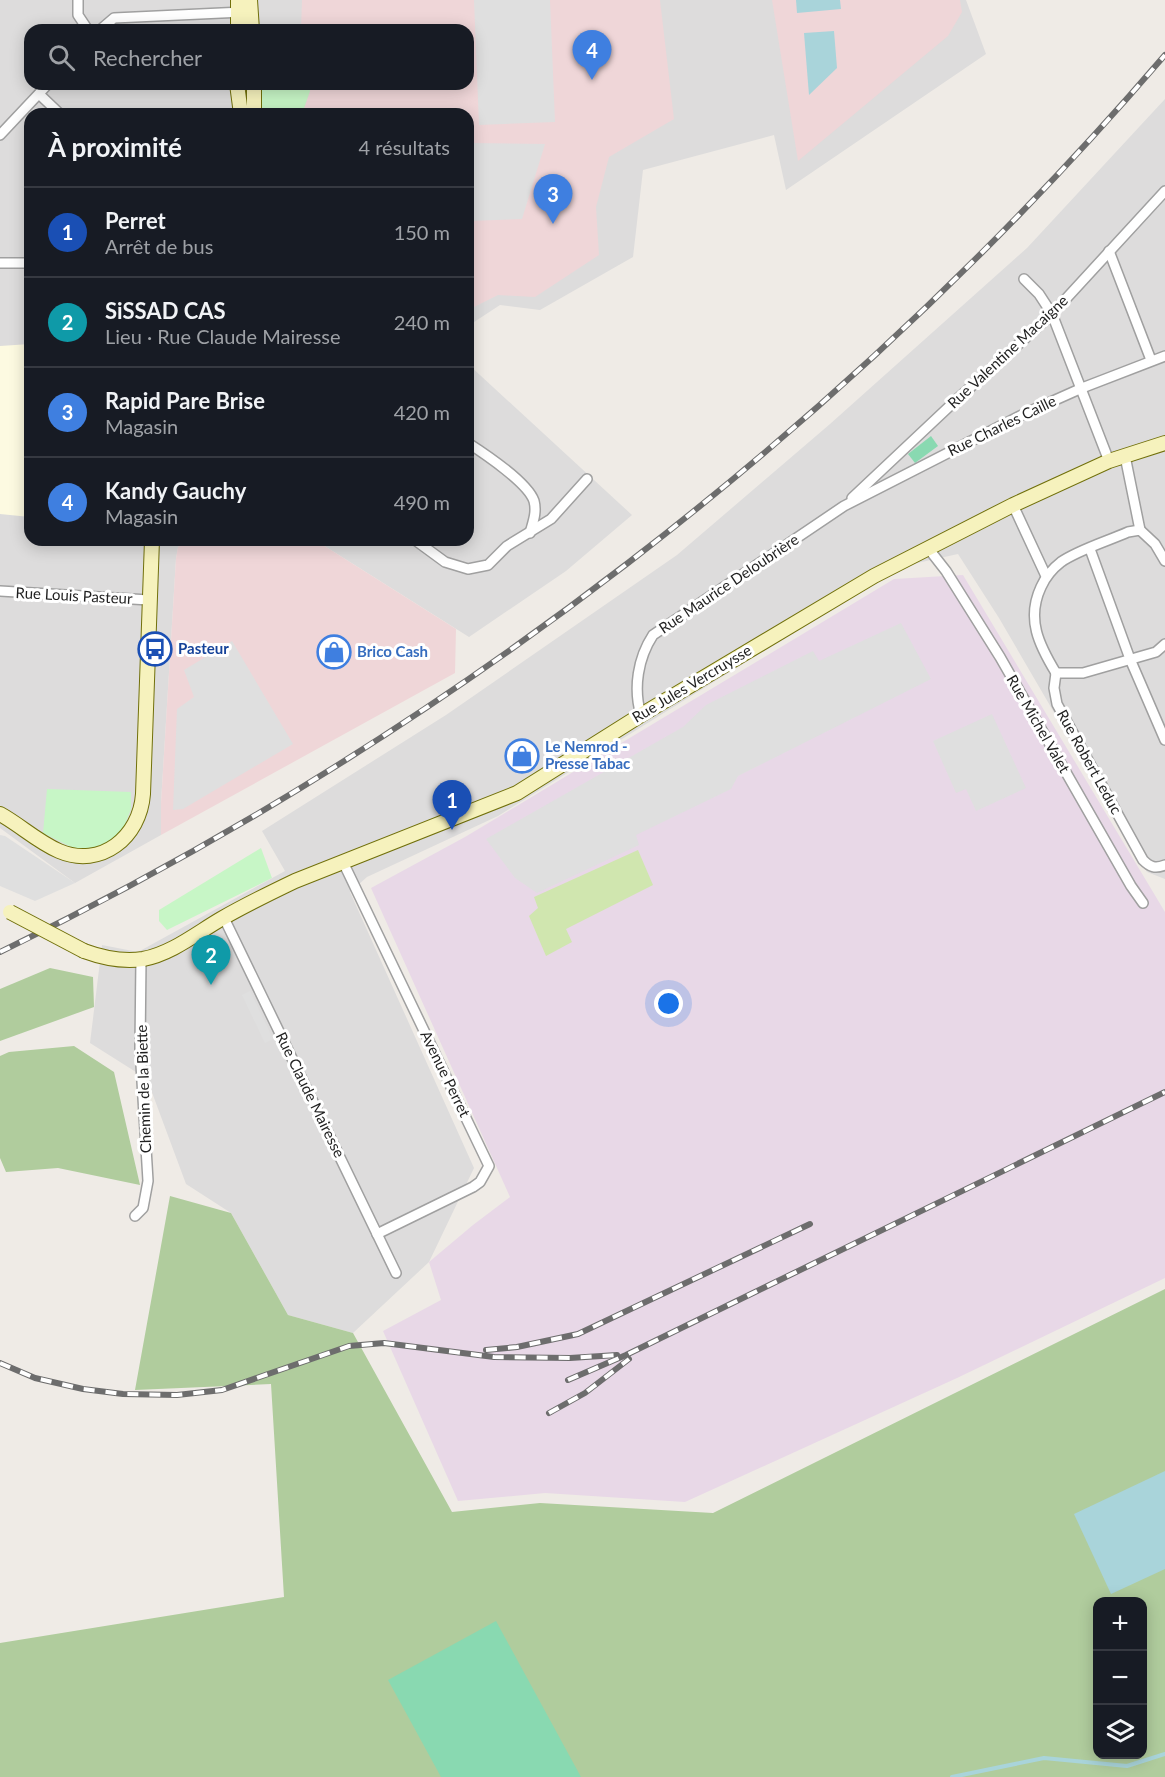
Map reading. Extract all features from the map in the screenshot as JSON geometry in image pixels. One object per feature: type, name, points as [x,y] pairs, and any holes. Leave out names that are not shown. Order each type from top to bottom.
[{"type":"main road","points":[[240,24],[244,6]]},
{"type":"main road","points":[[244,6],[250,24]]},
{"type":"main road","points":[[238,90],[241,108]]},
{"type":"main road","points":[[254,90],[254,108]]},
{"type":"main road","name":"Rue Jules Vercruysse","points":[[5,909],[84,951],[110,958],[141,959],[153,956],[276,890],[516,793],[641,715],[874,576],[1012,505],[1109,461],[1165,443]]},
{"type":"main road","points":[[0,814],[59,851],[81,856],[95,855],[114,846],[131,831],[139,817],[143,794],[152,546]]},
{"type":"street","points":[[78,0],[78,15],[84,24]]},
{"type":"street","points":[[107,24],[114,18],[244,6]]},
{"type":"street","points":[[26,108],[43,90]]},
{"type":"street","points":[[39,94],[54,108]]},
{"type":"street","points":[[0,135],[24,110]]},
{"type":"street","name":"Rue Valentine Macaigne","points":[[844,506],[954,402],[1052,314],[1165,191]]},
{"type":"street","points":[[1110,251],[1151,360]]},
{"type":"street","points":[[0,263],[24,263]]},
{"type":"street","points":[[1024,279],[1039,294],[1052,314],[1109,461]]},
{"type":"street","name":"Rue Charles Caille","points":[[844,506],[1026,413],[1082,388],[1165,356]]},
{"type":"street","points":[[474,448],[517,480],[533,499],[536,513],[530,533]]},
{"type":"street","points":[[1125,456],[1140,530],[1155,544],[1165,561]]},
{"type":"street","points":[[423,546],[445,562],[468,569],[488,565],[507,546],[550,519],[587,479]]},
{"type":"street","points":[[1012,505],[1046,576]]},
{"type":"street","name":"Rue Maurice Deloubrière","points":[[641,715],[638,706],[638,681],[645,648],[653,635],[844,506]]},
{"type":"street","points":[[1140,530],[1128,532],[1061,562],[1046,576],[1035,599],[1033,619],[1042,651],[1056,673],[1083,672],[1156,652],[1165,644]]},
{"type":"street","name":"Rue Michel Valet","points":[[928,548],[946,571],[1000,657],[1131,886],[1143,903]]},
{"type":"street","points":[[1090,549],[1130,659],[1165,740]]},
{"type":"street","name":"Rue Louis Pasteur","points":[[0,591],[149,600]]},
{"type":"street","name":"Rue Robert Leduc","points":[[1056,673],[1054,688],[1057,704],[1143,860],[1149,867],[1158,868],[1165,865]]},
{"type":"street","name":"Avenue Perret","points":[[343,862],[489,1166],[480,1182],[473,1187],[377,1234]]},
{"type":"street","name":"Rue Claude Mairesse","points":[[224,918],[396,1273]]},
{"type":"street","name":"Chemin de la Biette","points":[[135,1216],[143,1208],[148,1180],[140,1048],[141,959]]},
{"type":"shaded area","points":[[0,0],[966,0],[986,54],[786,190],[774,135],[643,170],[633,257],[540,310],[500,305],[474,322],[474,108],[24,108],[24,546],[179,546],[176,559],[161,835],[75,883],[0,828]]},
{"type":"shaded area","points":[[302,0],[660,0],[674,119],[609,157],[596,207],[599,255],[535,297],[498,295],[474,307],[474,108],[304,108],[310,90],[474,90],[474,24],[301,24]]},
{"type":"shaded area","points":[[474,0],[550,0],[555,122],[479,125]]},
{"type":"shaded area","points":[[772,0],[960,0],[962,12],[948,36],[798,161]]},
{"type":"shaded area","points":[[1165,99],[1165,879],[1147,872],[999,618],[958,554],[899,567],[498,816],[367,877],[350,892],[474,1168],[429,1262],[353,1333],[288,1315],[231,1213],[186,1184],[147,1079],[90,1043],[102,945],[138,952],[285,871],[262,831],[446,715],[677,555],[830,424],[1027,248]]},
{"type":"shaded area","points":[[474,143],[545,144],[522,219],[474,221]]},
{"type":"shaded area","points":[[24,344],[24,516],[0,514],[0,346]]},
{"type":"shaded area","points":[[474,370],[632,515],[566,571],[469,637],[325,546],[474,546]]},
{"type":"shaded area","points":[[325,546],[456,629],[455,673],[161,835],[161,803],[178,547]]},
{"type":"shaded area","points":[[963,575],[1165,912],[1165,1278],[957,1378],[685,1502],[545,1493],[458,1501],[383,1331],[441,1300],[429,1262],[510,1197],[371,888],[465,837],[894,579]]},
{"type":"shaded area","points":[[901,623],[931,679],[738,776],[731,789],[636,835],[639,845],[537,893],[515,878],[486,839],[683,727],[706,705],[813,651],[819,661]]},
{"type":"shaded area","points":[[232,641],[293,744],[183,809],[173,810],[177,709],[194,697],[184,670]]},
{"type":"shaded area","points":[[992,714],[1026,788],[976,811],[966,789],[956,793],[933,741]]},
{"type":"shaded area","points":[[0,835],[5,836],[75,883],[35,901],[0,886]]},
{"type":"shaded area","points":[[250,991],[273,1039],[265,1043],[242,995]]},
{"type":"green space","points":[[259,90],[310,91],[304,108],[257,108]]},
{"type":"green space","points":[[931,436],[938,446],[915,463],[908,454]]},
{"type":"green space","points":[[47,789],[131,792],[131,809],[122,832],[99,848],[75,849],[43,833]]},
{"type":"green space","points":[[261,848],[272,878],[167,930],[159,921],[159,910]]},
{"type":"green space","points":[[638,850],[653,885],[566,929],[572,942],[546,956],[529,916],[538,908],[534,897]]},
{"type":"green space","points":[[50,968],[93,977],[94,1007],[0,1041],[0,989]]},
{"type":"green space","points":[[74,1046],[114,1072],[140,1185],[58,1168],[6,1172],[0,1158],[0,1056],[9,1052]]},
{"type":"green space","points":[[170,1196],[231,1213],[288,1315],[353,1333],[452,1512],[540,1503],[713,1513],[1165,1289],[1165,1777],[0,1777],[0,1643],[284,1597],[271,1384],[135,1390]]},
{"type":"green space","points":[[496,1621],[581,1777],[441,1777],[388,1680]]},
{"type":"water","points":[[796,0],[840,0],[841,9],[797,13]]},
{"type":"water","points":[[834,31],[837,68],[809,95],[804,33]]},
{"type":"water","points":[[1165,1471],[1165,1569],[1111,1594],[1074,1514]]},
{"type":"waterway","points":[[952,1777],[1044,1758],[1127,1766],[1165,1754]]},
{"type":"railway","points":[[0,952],[163,868],[323,774],[478,672],[628,563],[773,446],[911,322],[1042,191],[1165,55]]},
{"type":"railway","points":[[568,1380],[626,1355],[1165,1092]]},
{"type":"railway","points":[[486,1350],[517,1347],[578,1334],[810,1224]]},
{"type":"railway","points":[[0,1363],[35,1378],[83,1389],[123,1394],[177,1395],[222,1390],[349,1346],[384,1343],[494,1357],[570,1358],[617,1355]]},
{"type":"railway","points":[[549,1413],[585,1393],[629,1359]]},
{"type":"place","name":"Kandy Gauchy","points":[[592,80]]},
{"type":"place","name":"Rapid Pare Brise","points":[[553,224]]},
{"type":"place","name":"Pasteur","points":[[155,649]]},
{"type":"place","name":"Brico Cash","points":[[334,652]]},
{"type":"place","name":"Le Nemrod - Presse Tabac","points":[[522,756]]},
{"type":"place","name":"Perret","points":[[452,830]]},
{"type":"place","name":"SiSSAD CAS","points":[[211,985]]}]
